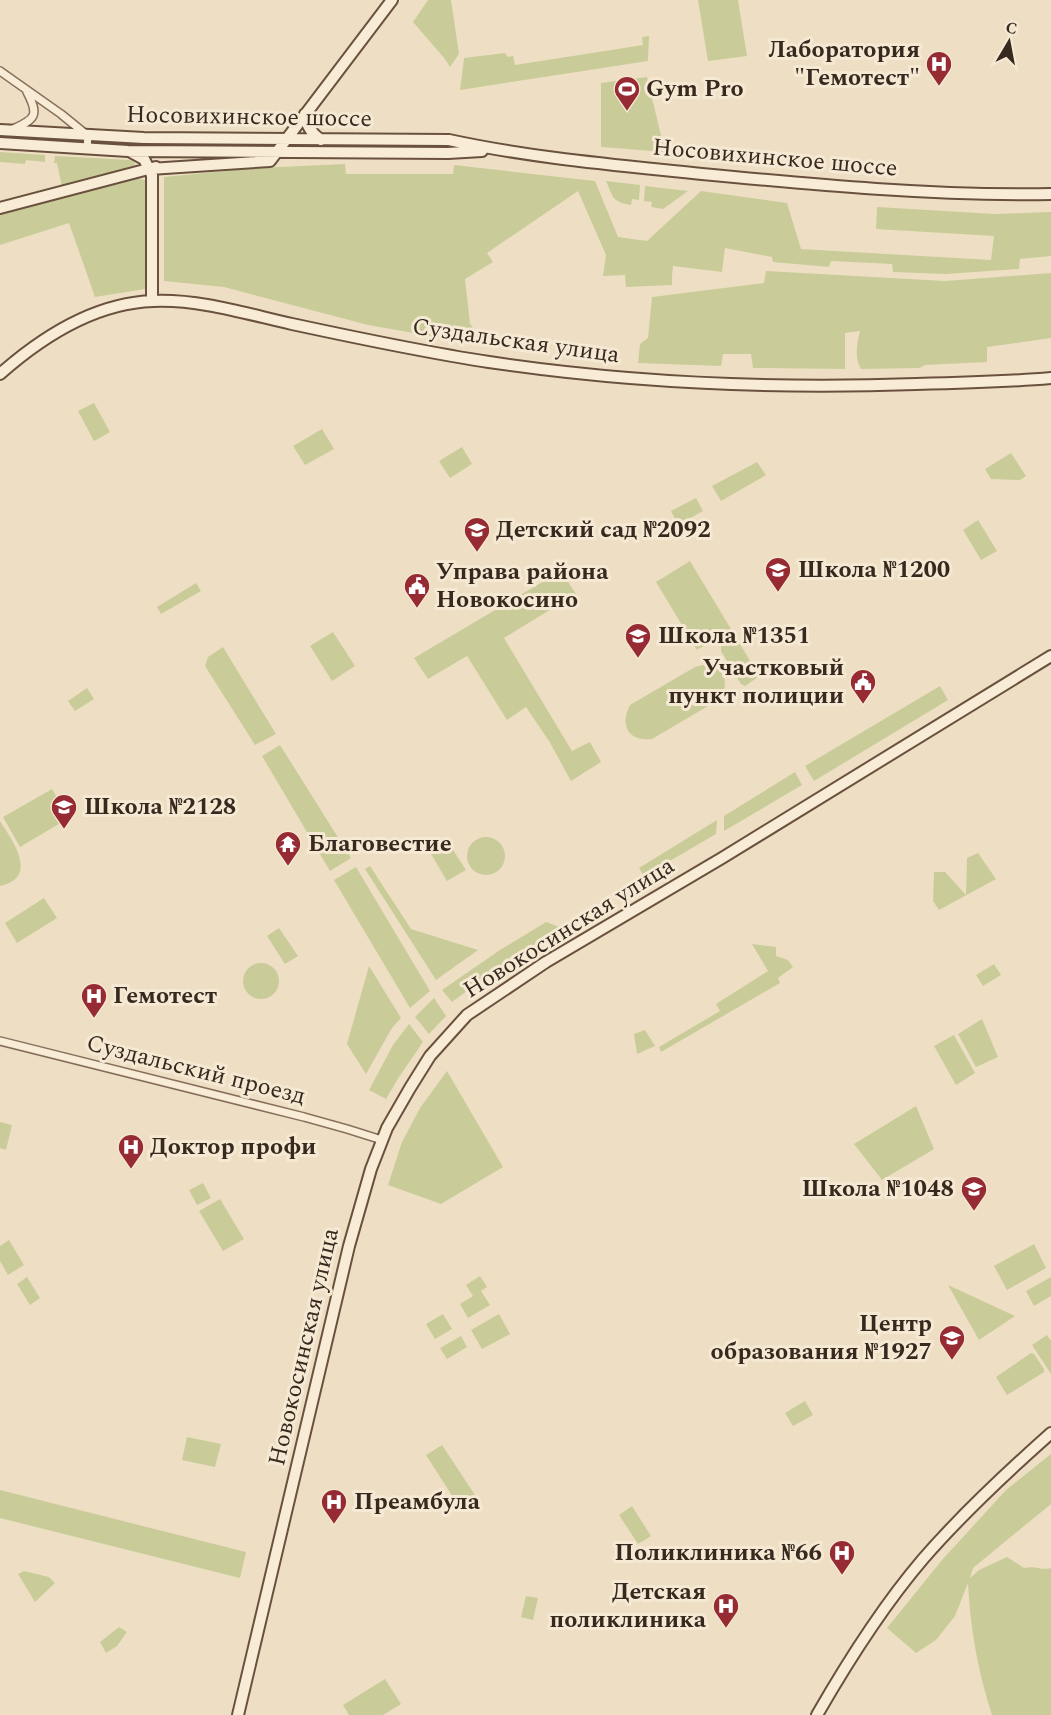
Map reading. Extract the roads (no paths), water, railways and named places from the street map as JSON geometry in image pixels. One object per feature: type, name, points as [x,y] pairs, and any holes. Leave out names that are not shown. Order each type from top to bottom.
[{"type":"street","points":[[150,169],[270,161],[392,0]]},
{"type":"street","points":[[0,71],[88,136],[87,148]]},
{"type":"street","points":[[3,130],[27,123],[34,117],[35,108],[26,89]]},
{"type":"street","points":[[305,114],[311,131],[321,140]]},
{"type":"street","name":"Носовихинское шоссе","points":[[3,130],[88,136],[286,140],[449,140],[497,150],[760,180],[985,194],[1051,194]]},
{"type":"street","name":"Носовихинское шоссе","points":[[0,143],[128,151],[448,153],[497,150]]},
{"type":"street","points":[[128,151],[144,159],[150,169],[153,185],[152,301]]},
{"type":"street","points":[[0,208],[182,161],[235,152]]},
{"type":"street","name":"Суздальская улица","points":[[0,374],[28,350],[79,319],[113,307],[152,301],[205,305],[368,341],[479,360],[628,378],[755,385],[864,386],[1051,378]]},
{"type":"street","name":"Новокосинская улица","points":[[238,1715],[349,1246],[365,1188],[382,1140],[400,1104],[430,1056],[458,1024],[482,1004],[546,962],[722,858],[1051,656]]},
{"type":"street","name":"Суздальский проезд","points":[[0,1041],[304,1117],[382,1140]]},
{"type":"street","points":[[817,1715],[874,1623],[922,1560],[990,1489],[1051,1433]]},
{"type":"place","name":"Лаборатория \"Гемотест\"","points":[[939,87]]},
{"type":"place","name":"Gym Pro","points":[[627,112]]},
{"type":"place","name":"Детский сад №2092","points":[[477,553]]},
{"type":"place","name":"Школа №1200","points":[[778,593]]},
{"type":"place","name":"Управа района Новокосино","points":[[417,609]]},
{"type":"place","name":"Школа №1351","points":[[638,659]]},
{"type":"place","name":"Участковый пункт полиции","points":[[863,705]]},
{"type":"place","name":"Школа №2128","points":[[64,830]]},
{"type":"place","name":"Благовестие","points":[[288,867]]},
{"type":"place","name":"Гемотест","points":[[94,1019]]},
{"type":"place","name":"Доктор профи","points":[[131,1170]]},
{"type":"place","name":"Школа №1048","points":[[974,1212]]},
{"type":"place","name":"Центр образования №1927","points":[[952,1361]]},
{"type":"place","name":"Преамбула","points":[[334,1525]]},
{"type":"place","name":"Поликлиника №66","points":[[842,1576]]},
{"type":"place","name":"Детская поликлиника","points":[[726,1629]]}]
